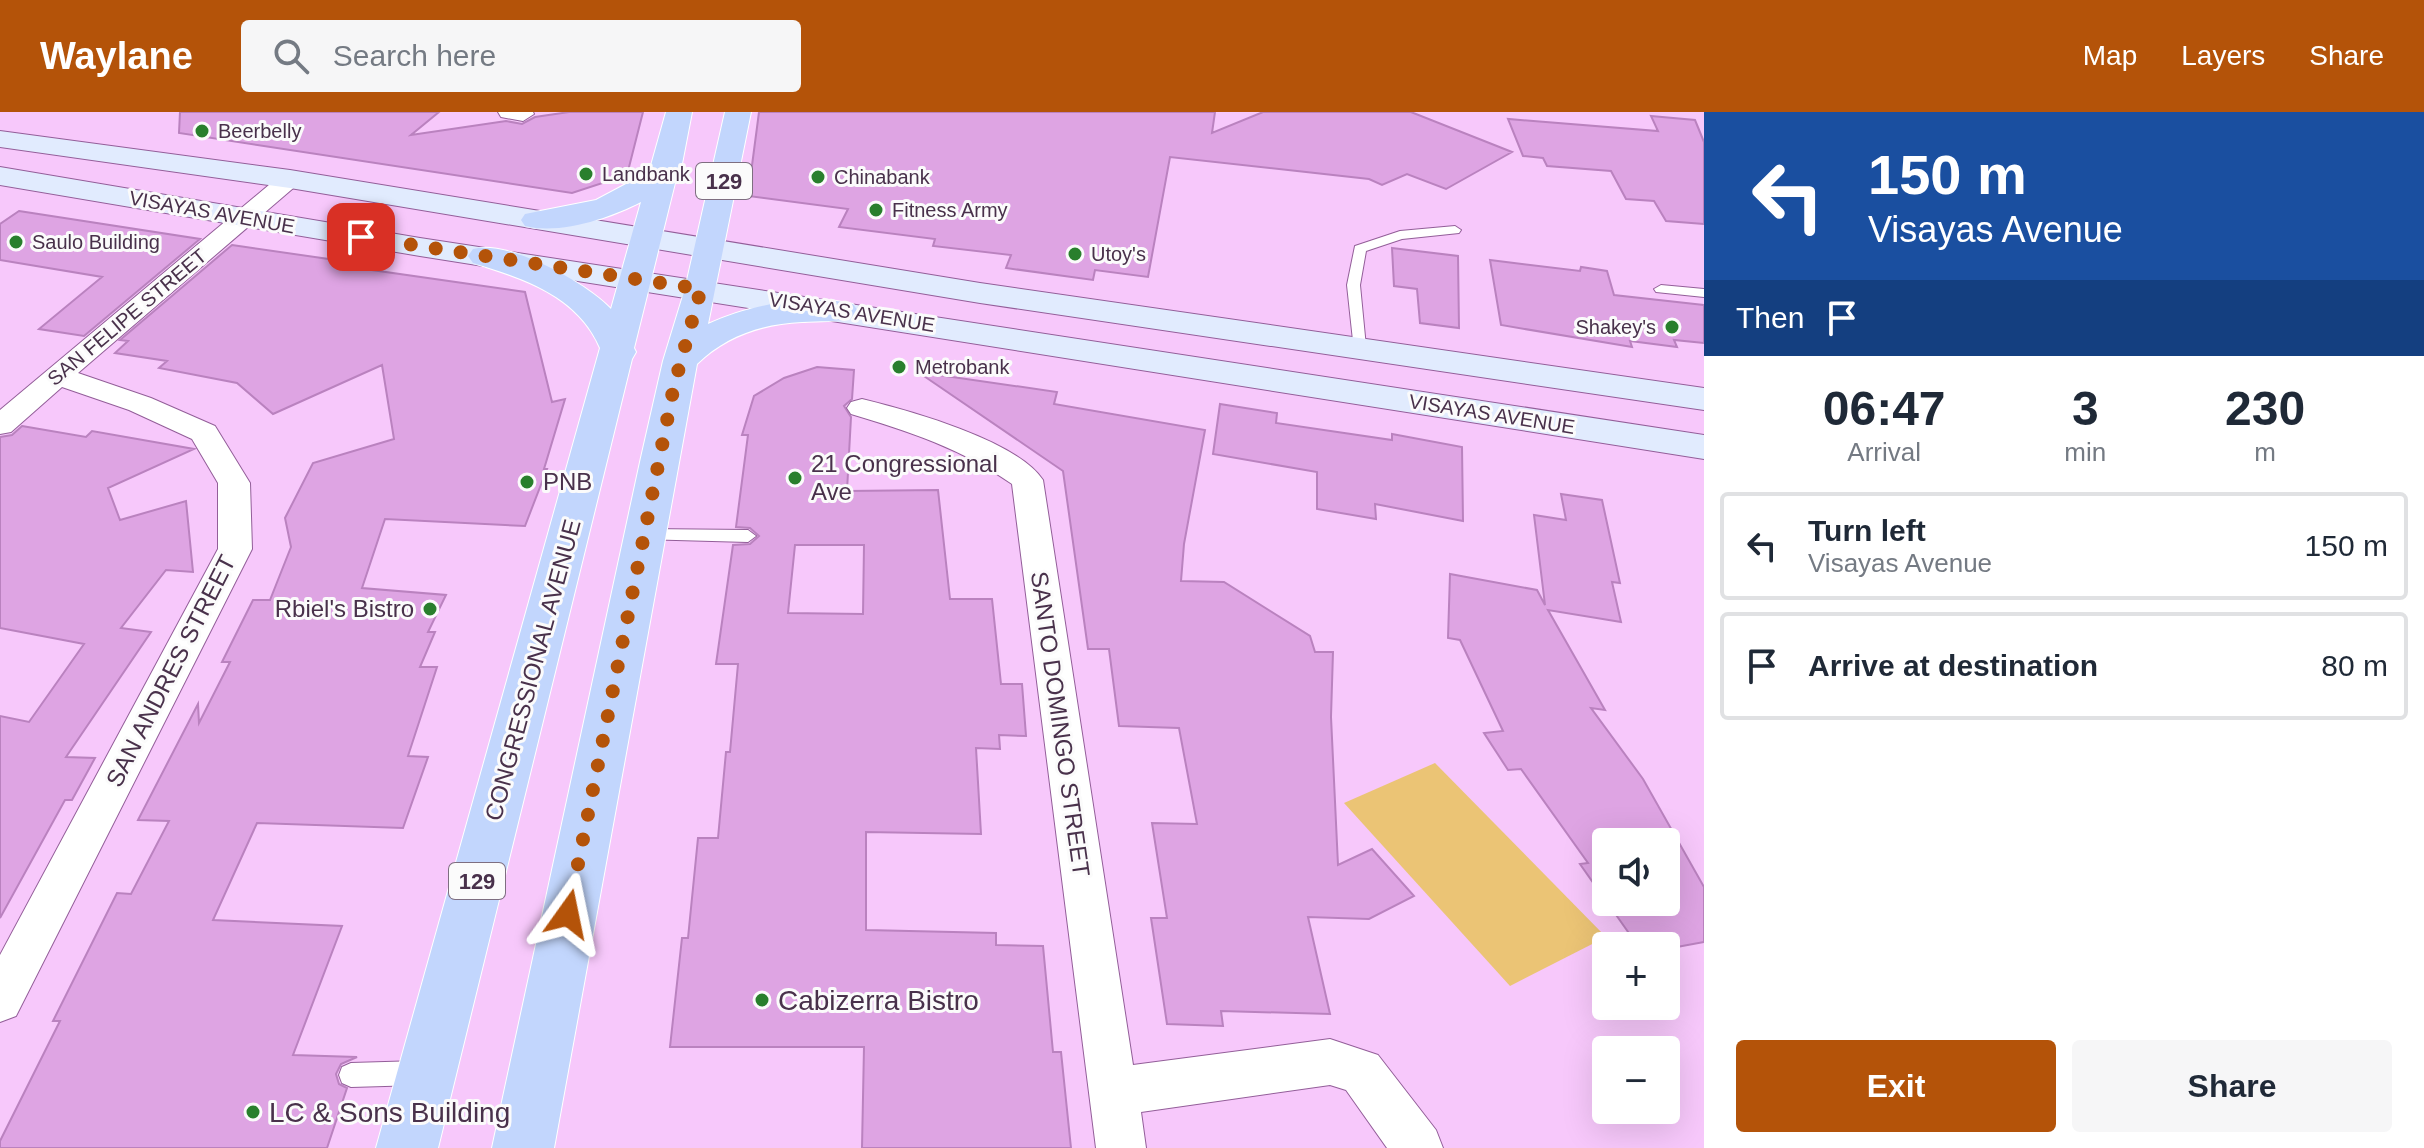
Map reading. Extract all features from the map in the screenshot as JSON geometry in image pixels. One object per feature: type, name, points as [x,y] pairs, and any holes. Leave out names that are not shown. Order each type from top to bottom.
[{"type":"main road","name":"129","points":[[648,239],[679,112]]},
{"type":"main road","name":"129","points":[[523,1148],[680,361],[701,289],[738,112]]},
{"type":"main road","name":"VISAYAS AVENUE","points":[[0,139],[290,179],[980,293],[1704,399]]},
{"type":"main road","points":[[536,220],[577,214],[616,203],[646,187],[667,169]]},
{"type":"main road","name":"VISAYAS AVENUE","points":[[0,176],[244,218],[1704,447]]},
{"type":"main road","name":"CONGRESSIONAL AVENUE","points":[[407,1148],[648,239]]},
{"type":"main road","points":[[484,256],[533,272],[576,295],[605,323],[619,352]]},
{"type":"main road","points":[[680,361],[715,333],[752,318],[800,311],[841,311]]},
{"type":"street","name":"SAN FELIPE STREET","points":[[0,425],[290,179]]},
{"type":"street","name":"SAN ANDRES STREET","points":[[0,1001],[235,549],[234,483],[204,433],[140,404],[57,376]]},
{"type":"street","name":"SANTO DOMINGO STREET","points":[[862,408],[916,423],[987,454],[1027,480],[1121,1148]]},
{"type":"street","points":[[1112,1092],[1330,1062],[1346,1064],[1361,1071],[1418,1148]]},
{"type":"lane","points":[[1359,347],[1354,311],[1355,262],[1360,249],[1400,235],[1455,230]]},
{"type":"lane","points":[[1661,289],[1704,293]]},
{"type":"lane","points":[[646,535],[748,536]]},
{"type":"lane","points":[[351,1075],[425,1072]]},
{"type":"shaded area","points":[[1435,763],[1601,932],[1592,932],[1592,944],[1510,986],[1344,803]]},
{"type":"building","points":[[180,112],[439,112],[411,135],[506,121],[522,124],[535,117],[569,112],[643,112],[627,175],[572,193],[179,133]]},
{"type":"building","points":[[759,112],[1215,112],[1212,133],[1263,112],[1411,112],[1512,152],[1446,189],[1407,174],[1382,185],[1369,179],[1170,157],[1148,277],[1095,270],[1093,280],[1006,268],[1011,255],[933,246],[935,239],[839,227],[848,209],[748,196]]},
{"type":"building","points":[[1651,116],[1695,120],[1704,142],[1704,224],[1666,221],[1654,201],[1626,199],[1611,171],[1547,166],[1543,158],[1523,156],[1508,119],[1658,131]]},
{"type":"building","points":[[19,211],[200,239],[84,336],[39,329],[102,277],[0,260],[0,224]]},
{"type":"building","points":[[232,245],[363,264],[358,268],[525,292],[552,402],[565,399],[544,469],[547,469],[525,526],[385,519],[362,588],[446,595],[428,632],[435,632],[420,667],[437,667],[408,756],[428,757],[403,828],[257,823],[213,920],[342,926],[293,1055],[357,1057],[341,1064],[336,1074],[339,1084],[347,1088],[327,1148],[0,1148],[0,1141],[60,1021],[53,1021],[117,893],[131,894],[169,821],[138,820],[198,704],[199,723],[230,662],[222,662],[253,600],[270,600],[291,547],[285,518],[313,463],[394,439],[382,365],[273,414],[237,383],[159,368],[167,361],[115,353],[128,341],[120,340]]},
{"type":"building","points":[[1392,248],[1458,256],[1459,328],[1420,323],[1417,289],[1394,286]]},
{"type":"building","points":[[1490,260],[1580,271],[1581,267],[1607,271],[1614,295],[1704,305],[1704,343],[1674,340],[1677,347],[1630,341],[1632,347],[1501,325]]},
{"type":"building","points":[[817,367],[854,370],[852,399],[844,406],[851,417],[847,491],[938,490],[950,599],[992,599],[1001,684],[1022,684],[1026,736],[999,735],[1000,749],[976,748],[981,834],[866,832],[866,930],[996,933],[996,945],[1043,946],[1053,1052],[1061,1052],[1071,1148],[862,1148],[864,1047],[670,1047],[682,938],[688,938],[698,838],[718,838],[726,752],[730,752],[738,664],[716,664],[733,545],[750,544],[759,536],[750,528],[736,527],[748,435],[742,435],[754,396],[784,378]],"holes":[[[795,545],[864,545],[863,614],[788,613]]]},
{"type":"building","points":[[918,372],[1057,392],[1054,404],[1205,430],[1184,544],[1181,581],[1224,582],[1310,636],[1315,652],[1333,652],[1331,717],[1338,865],[1372,849],[1414,896],[1369,919],[1308,917],[1330,1014],[1221,1011],[1223,1026],[1167,1024],[1151,918],[1167,918],[1152,823],[1197,824],[1179,728],[1119,726],[1109,649],[1088,649],[1063,471]]},
{"type":"building","points":[[1220,404],[1277,413],[1276,423],[1392,440],[1392,434],[1462,447],[1463,521],[1375,504],[1376,519],[1317,509],[1317,472],[1213,454]]},
{"type":"building","points":[[22,426],[86,437],[92,431],[194,449],[108,488],[120,520],[186,501],[193,572],[166,570],[121,628],[151,632],[66,757],[95,758],[72,800],[65,800],[0,918],[0,716],[29,722],[84,644],[0,628],[0,437],[12,435]]},
{"type":"building","points":[[1561,494],[1602,500],[1620,583],[1612,582],[1621,622],[1548,610],[1605,710],[1591,708],[1643,779],[1671,828],[1592,828],[1592,881],[1580,864],[1588,863],[1521,769],[1508,770],[1484,733],[1503,731],[1460,640],[1448,638],[1450,574],[1537,590],[1545,605],[1534,515],[1566,520]]},
{"type":"building","points":[[1680,845],[1704,887],[1704,942],[1680,946],[1680,932],[1628,932],[1617,916],[1680,916]]},
{"type":"place","name":"Beerbelly","points":[[202,131]]},
{"type":"place","name":"Landbank","points":[[586,174]]},
{"type":"place","name":"Chinabank","points":[[818,177]]},
{"type":"place","name":"Fitness Army","points":[[876,210]]},
{"type":"place","name":"Saulo Building","points":[[16,242]]},
{"type":"place","name":"Utoy's","points":[[1075,254]]},
{"type":"place","name":"Shakey's","points":[[1672,327]]},
{"type":"place","name":"Metrobank","points":[[899,367]]},
{"type":"place","name":"21 Congressional Ave","points":[[795,478]]},
{"type":"place","name":"PNB","points":[[527,482]]},
{"type":"place","name":"Rbiel's Bistro","points":[[430,609]]},
{"type":"place","name":"Cabizerra Bistro","points":[[762,1000]]},
{"type":"place","name":"LC & Sons Building","points":[[253,1112]]},
{"type":"route","points":[[361,237],[701,289],[674,386],[568,914]]}]
